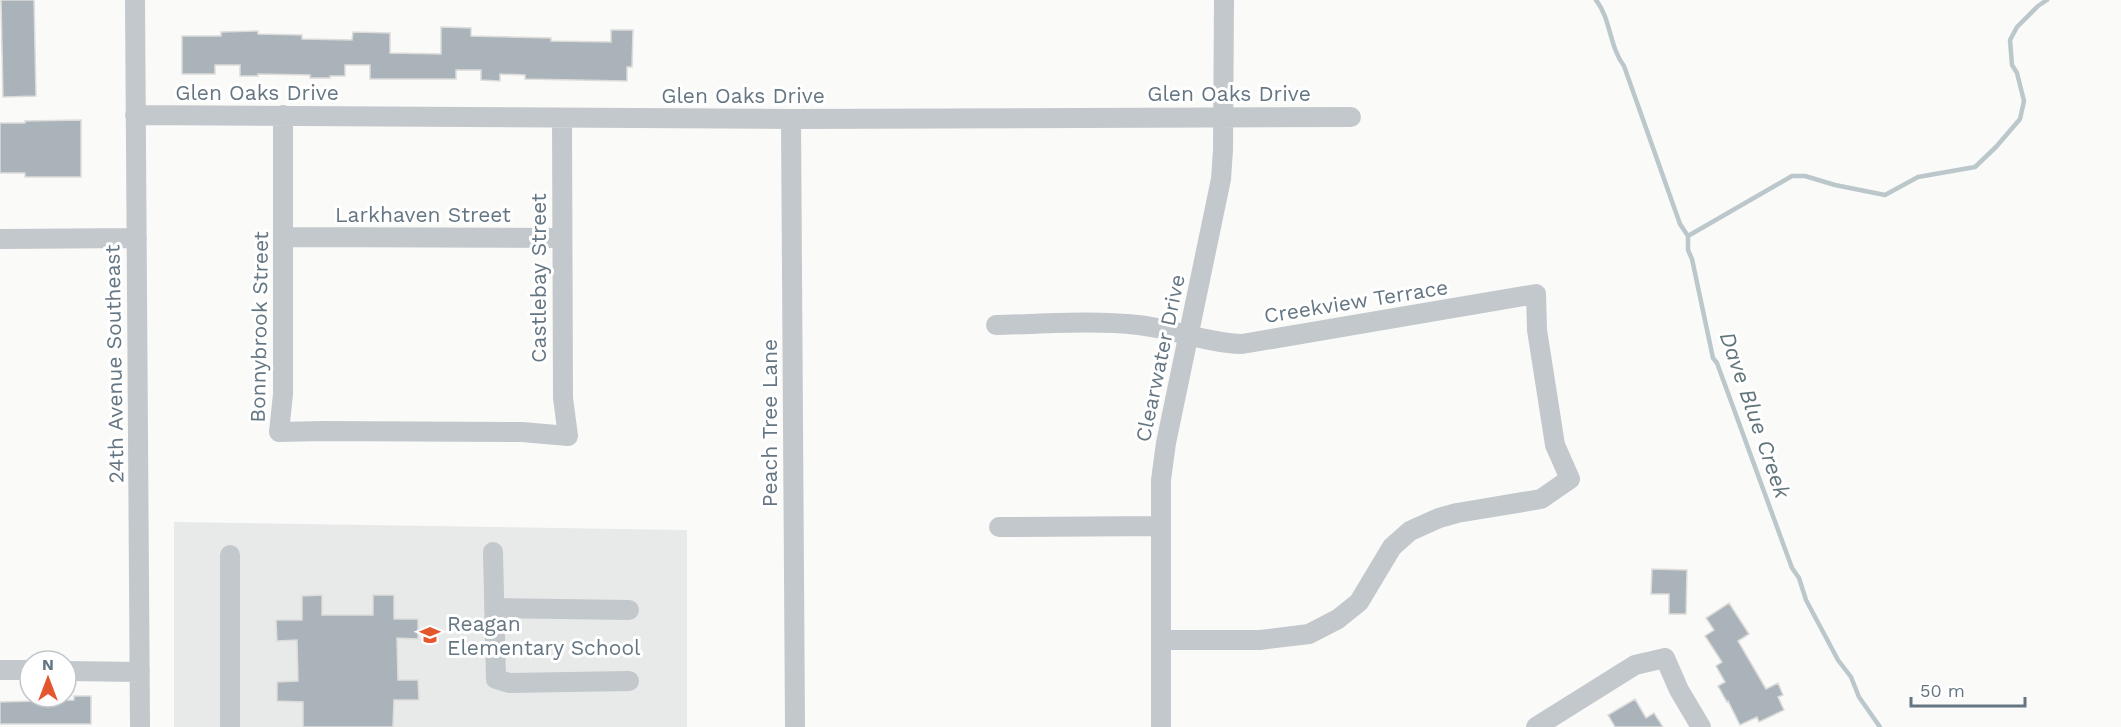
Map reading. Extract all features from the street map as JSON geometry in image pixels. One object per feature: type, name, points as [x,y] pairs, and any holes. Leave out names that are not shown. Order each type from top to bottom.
[{"type":"street","name":"24th Avenue Southeast","points":[[135,0],[140,727]]},
{"type":"street","name":"Clearwater Drive","points":[[1161,727],[1162,463],[1221,179],[1224,0]]},
{"type":"street","name":"Glen Oaks Drive","points":[[135,115],[562,119],[1351,117]]},
{"type":"street","name":"Bonnybrook Street","points":[[283,115],[283,394],[279,432],[522,432],[568,436]]},
{"type":"street","name":"Castlebay Street","points":[[562,119],[563,398],[568,436]]},
{"type":"street","name":"Peach Tree Lane","points":[[791,119],[795,727]]},
{"type":"street","name":"Larkhaven Street","points":[[284,237],[562,238]]},
{"type":"street","points":[[0,239],[136,238]]},
{"type":"street","name":"Creekview Terrace","points":[[996,325],[1122,324],[1159,328],[1218,343],[1242,344],[1536,294],[1537,330],[1555,445],[1570,479],[1541,499],[1457,513],[1431,521],[1410,531],[1392,547],[1359,602],[1338,619],[1309,634],[1260,639],[1161,640]]},
{"type":"street","points":[[999,527],[1160,526]]},
{"type":"street","points":[[493,552],[496,679],[509,683],[629,681]]},
{"type":"street","points":[[230,555],[230,727]]},
{"type":"street","points":[[494,608],[629,610]]},
{"type":"street","points":[[1536,727],[1635,665],[1665,658],[1679,690],[1701,727]]},
{"type":"street","points":[[0,670],[18,670]]},
{"type":"street","points":[[78,671],[140,672]]},
{"type":"shaded area","name":"Reagan Elementary School","points":[[174,522],[687,530],[687,727],[174,727]]},
{"type":"building","points":[[1,0],[34,0],[36,96],[3,97]]},
{"type":"building","points":[[441,27],[471,28],[471,36],[611,42],[611,30],[633,30],[632,67],[627,67],[627,81],[525,79],[525,75],[500,74],[500,81],[481,80],[481,70],[456,70],[456,79],[370,79],[370,65],[345,65],[345,76],[330,76],[330,78],[310,78],[310,75],[240,76],[240,65],[215,65],[215,74],[182,74],[182,36],[221,36],[221,32],[258,31],[258,34],[302,35],[302,39],[352,40],[353,32],[390,33],[390,53],[441,54]]},
{"type":"building","points":[[81,120],[81,177],[25,177],[25,173],[0,173],[0,123]]},
{"type":"building","points":[[1652,569],[1687,570],[1686,614],[1669,614],[1669,594],[1651,594]]},
{"type":"building","points":[[322,595],[322,615],[373,615],[373,595],[394,595],[394,619],[418,619],[418,639],[397,638],[398,680],[418,680],[419,700],[394,700],[393,727],[303,727],[303,702],[277,701],[277,682],[298,681],[297,640],[277,641],[276,620],[302,620],[302,596]]},
{"type":"building","points":[[1729,603],[1749,634],[1738,641],[1766,689],[1778,683],[1783,695],[1778,697],[1784,710],[1759,722],[1757,717],[1740,725],[1718,686],[1725,682],[1716,666],[1722,662],[1705,636],[1714,630],[1706,618]]},
{"type":"building","points":[[78,696],[91,696],[91,724],[0,724],[0,702],[18,702],[18,709],[78,709]]},
{"type":"building","points":[[1635,699],[1646,718],[1654,713],[1663,727],[1615,727],[1608,715]]},
{"type":"waterway","name":"Dave Blue Creek","points":[[1596,0],[1605,16],[1615,50],[1624,66],[1680,224],[1688,236],[1688,250],[1692,259],[1713,358],[1717,363],[1792,568],[1838,660],[1851,677],[1859,697],[1880,727]]},
{"type":"waterway","points":[[1688,236],[1792,176],[1805,176],[1835,185],[1885,195],[1918,177],[1975,167],[2020,119],[2024,101],[2017,73],[2012,65],[2010,40],[2017,27],[2047,0]]},
{"type":"place","name":"Reagan Elementary School","points":[[430,635]]}]
